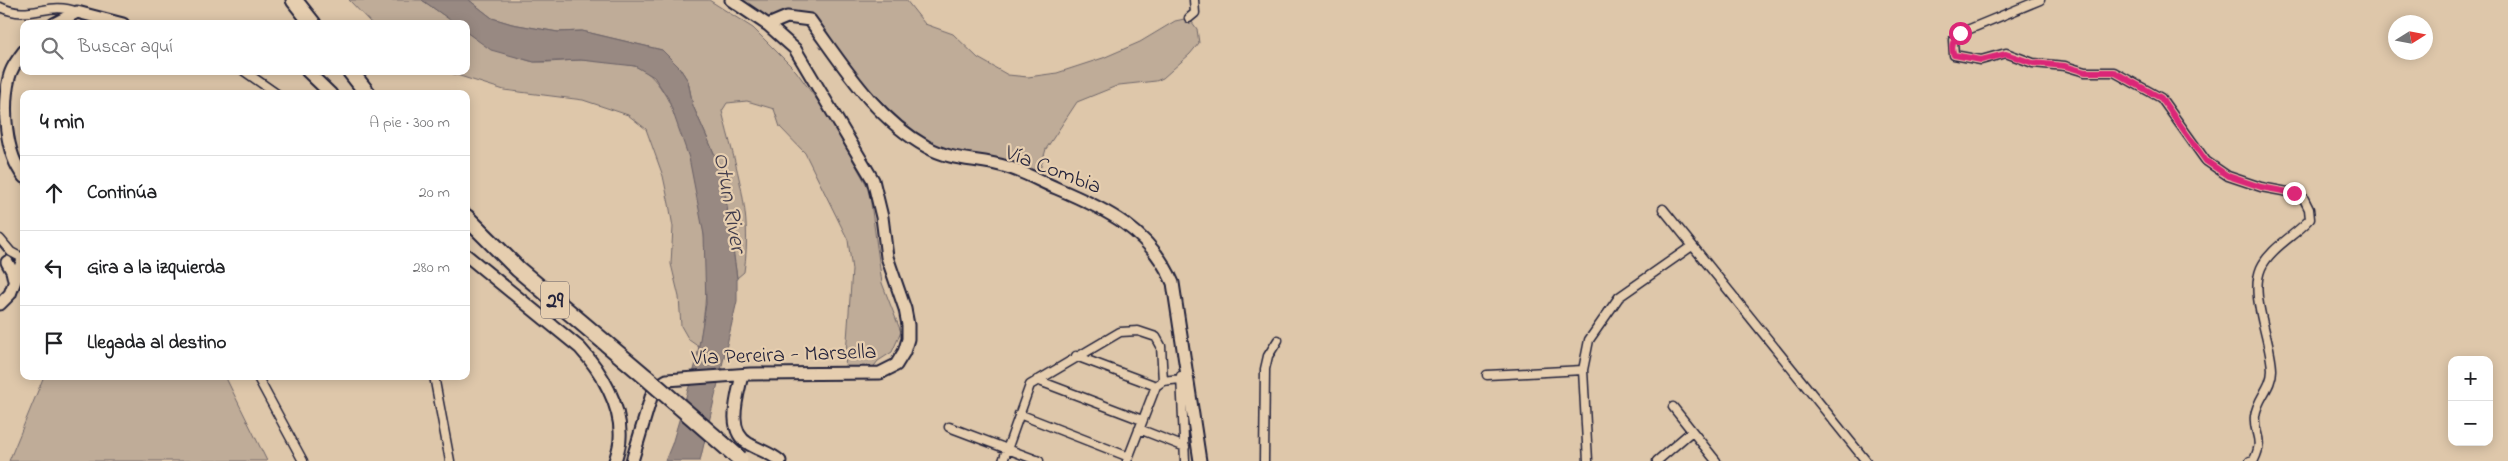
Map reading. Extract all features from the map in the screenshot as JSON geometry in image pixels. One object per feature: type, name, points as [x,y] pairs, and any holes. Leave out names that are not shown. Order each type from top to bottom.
[{"type":"highway","points":[[294,0],[310,20]]},
{"type":"highway","points":[[353,75],[365,90]]},
{"type":"highway","name":"29","points":[[470,221],[511,263],[741,460]]},
{"type":"main road","name":"Vía Pereira - Marsella","points":[[632,461],[652,394],[657,386],[667,380],[742,375],[880,372],[896,365],[904,352],[908,339],[905,308],[887,257],[882,217],[873,180],[795,49],[768,25],[731,0]]},
{"type":"main road","points":[[62,20],[77,12],[108,20]]},
{"type":"main road","name":"Vía Combia","points":[[768,25],[787,17],[810,20],[858,88],[896,125],[925,146],[959,160],[1006,166],[1102,207],[1133,229],[1166,266],[1173,283],[1200,461]]},
{"type":"main road","points":[[20,57],[12,69],[7,103],[7,125],[12,153],[20,169]]},
{"type":"main road","points":[[312,75],[327,90]]},
{"type":"main road","points":[[470,258],[580,348],[594,364],[607,384],[618,422],[620,439],[615,461]]},
{"type":"main road","points":[[3,262],[20,259]]},
{"type":"main road","points":[[3,262],[12,271],[14,284]]},
{"type":"main road","points":[[0,304],[8,298],[20,267]]},
{"type":"main road","points":[[742,375],[735,416],[735,424],[739,435],[748,444],[780,461]]},
{"type":"street","points":[[1188,18],[1195,13],[1194,0]]},
{"type":"street","points":[[2040,0],[1960,33],[1953,40],[1954,55],[1981,60],[2006,54],[2033,63],[2065,66],[2085,72],[2114,72],[2161,98],[2206,161],[2228,176],[2261,187],[2294,193],[2304,199],[2309,209],[2310,219],[2269,256],[2261,268],[2257,292],[2272,372],[2269,387],[2260,401],[2255,417],[2260,440],[2253,461]]},
{"type":"street","points":[[0,7],[23,14],[64,7],[77,12]]},
{"type":"street","points":[[250,75],[271,90]]},
{"type":"street","points":[[1663,209],[1866,461]]},
{"type":"street","points":[[0,239],[11,252],[20,256]]},
{"type":"street","points":[[1588,461],[1583,370],[1589,340],[1619,297],[1692,246]]},
{"type":"street","points":[[1003,461],[1030,385],[1076,356],[1120,332],[1138,331],[1156,337],[1161,346],[1163,381]]},
{"type":"street","points":[[1264,461],[1265,369],[1268,356],[1278,340]]},
{"type":"street","points":[[1076,356],[1156,386]]},
{"type":"street","points":[[1185,461],[1180,379],[1187,366]]},
{"type":"street","points":[[1487,375],[1583,370]]},
{"type":"street","points":[[1019,414],[1128,459],[1156,386],[1163,381],[1180,379]]},
{"type":"street","points":[[259,380],[303,461]]},
{"type":"street","points":[[435,380],[450,461]]},
{"type":"street","points":[[1036,380],[1142,420]]},
{"type":"street","points":[[1673,407],[1716,461]]},
{"type":"street","points":[[949,427],[1039,461]]},
{"type":"street","points":[[1139,429],[1184,448]]},
{"type":"street","points":[[1657,461],[1692,432]]},
{"type":"shaded area","points":[[349,0],[422,0],[450,20],[368,20]]},
{"type":"shaded area","points":[[422,0],[469,0],[492,18],[512,24],[558,32],[582,31],[662,50],[679,67],[688,81],[693,106],[722,171],[737,278],[737,301],[700,461],[665,461],[672,444],[696,363],[706,304],[704,235],[689,158],[668,98],[654,77],[635,66],[581,60],[534,62],[491,50],[470,35],[470,20],[450,20]]},
{"type":"shaded area","points":[[469,0],[709,0],[753,28],[796,71],[827,114],[869,189],[882,283],[901,332],[892,352],[878,361],[871,370],[845,368],[852,270],[848,240],[805,153],[780,127],[774,109],[747,101],[727,103],[722,111],[745,209],[746,250],[744,272],[737,278],[722,171],[693,106],[688,81],[679,67],[662,50],[582,31],[558,32],[512,24],[492,18]]},
{"type":"shaded area","points":[[731,0],[906,0],[925,24],[953,34],[978,58],[1008,75],[1028,77],[1057,73],[1103,58],[1140,42],[1175,21],[1189,18],[1197,29],[1199,43],[1190,54],[1163,78],[1156,81],[1119,85],[1077,102],[1046,149],[1037,180],[959,160],[896,125],[810,20],[787,17],[768,25]]},
{"type":"shaded area","points":[[470,34],[500,50],[535,62],[581,60],[634,66],[649,75],[663,91],[684,139],[697,192],[704,234],[706,291],[699,347],[689,340],[681,326],[679,297],[671,264],[673,227],[669,204],[663,176],[646,129],[628,115],[583,100],[504,90],[457,75],[470,75]]},
{"type":"shaded area","points":[[42,380],[227,380],[267,461],[9,461]]},
{"type":"route","points":[[1960,33],[1953,40],[1952,45],[1954,55],[1960,58],[1981,60],[2006,54],[2033,63],[2065,66],[2085,72],[2114,72],[2161,98],[2168,111],[2206,161],[2228,176],[2261,187],[2294,193]]},
{"type":"water label","name":"Otun River","points":[[731,202]]}]
